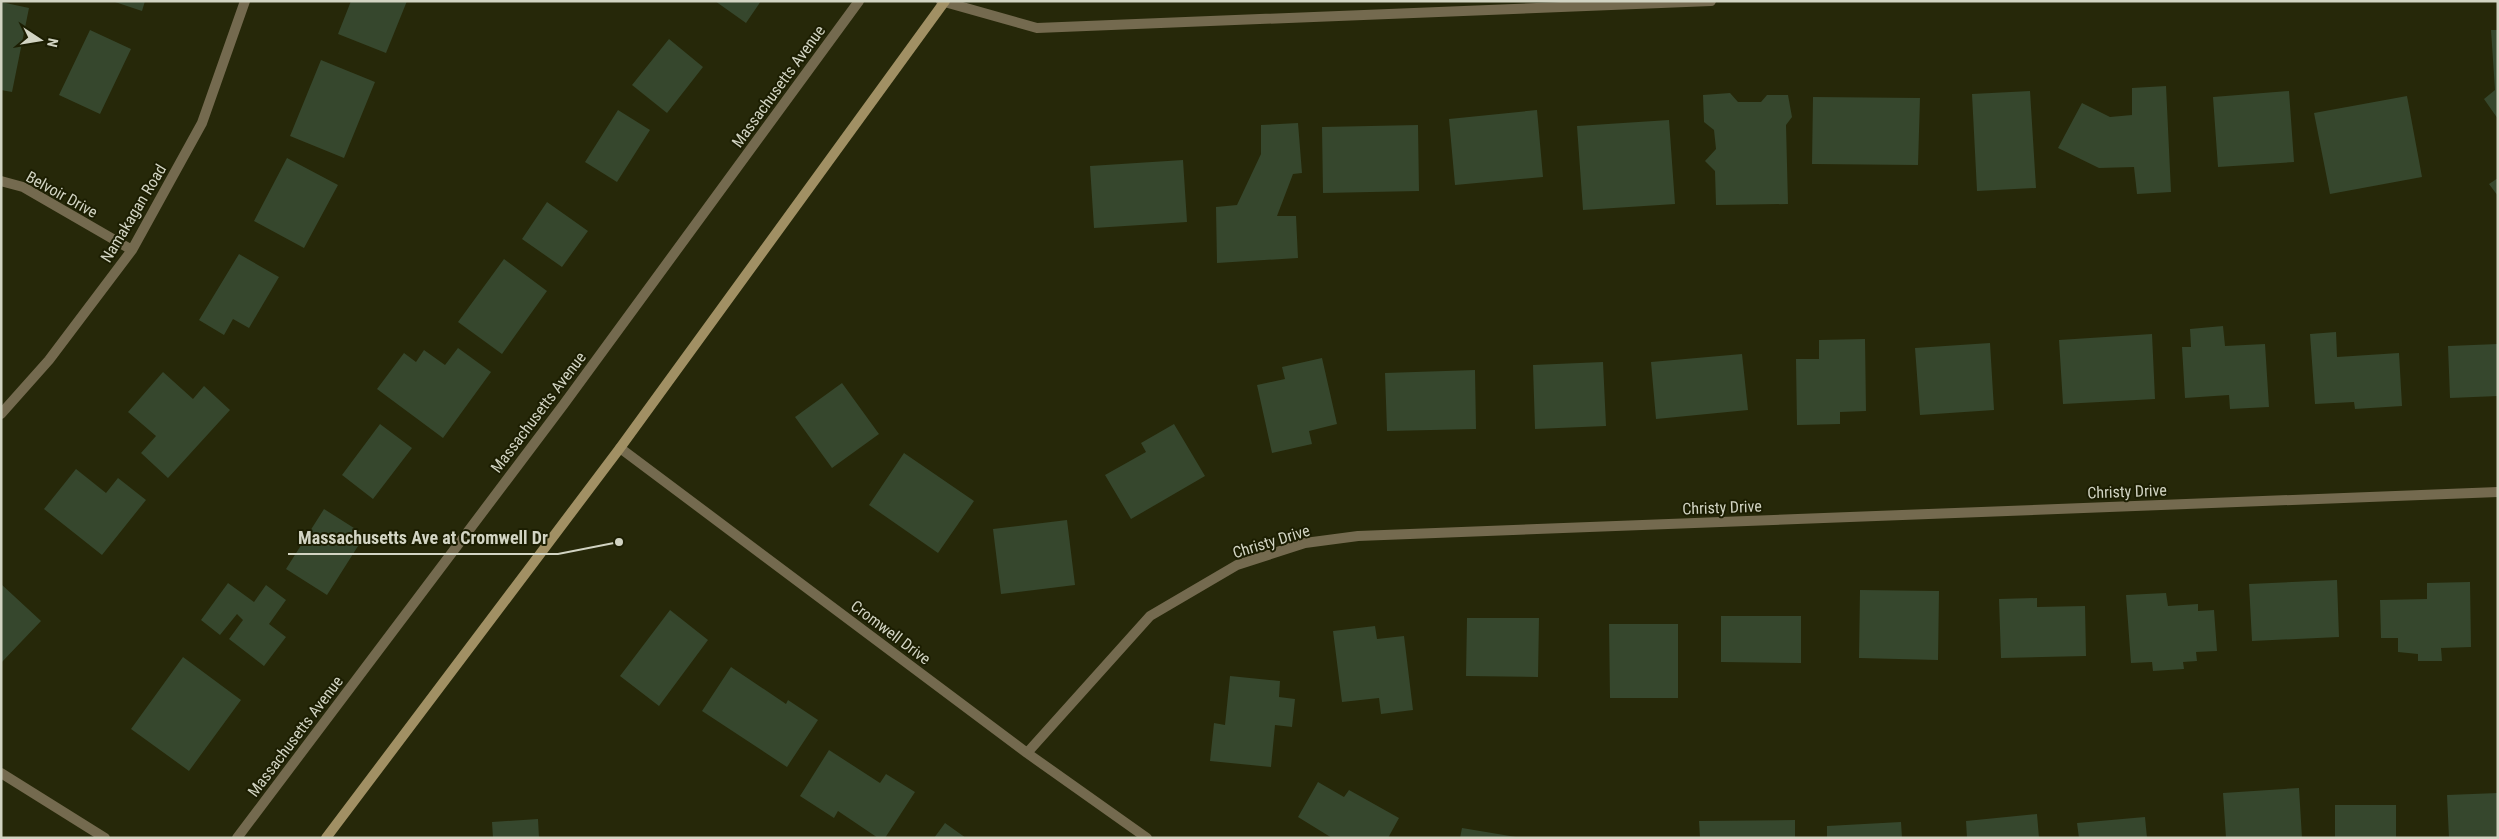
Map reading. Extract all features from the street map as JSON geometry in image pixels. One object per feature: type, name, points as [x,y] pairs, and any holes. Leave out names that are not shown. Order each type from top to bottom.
[{"type":"main road","points":[[326,838],[620,448],[943,2]]},
{"type":"street","name":"Namakagan Road","points":[[1,414],[49,360],[132,250],[202,124],[245,1]]},
{"type":"street","name":"Massachusetts Avenue","points":[[237,838],[564,404],[858,1]]},
{"type":"street","points":[[943,2],[1037,28],[1710,1]]},
{"type":"street","name":"Belvoir Drive","points":[[1,180],[22,187],[132,250]]},
{"type":"street","name":"Cromwell Drive","points":[[620,448],[1027,753],[1147,838]]},
{"type":"street","name":"Christy Drive","points":[[1027,753],[1150,616],[1237,565],[1305,543],[1358,536],[2498,492]]},
{"type":"street","points":[[1,774],[105,838]]},
{"type":"building","points":[[112,1],[145,1],[142,11]]},
{"type":"building","points":[[351,1],[407,1],[386,53],[338,34]]},
{"type":"building","points":[[715,1],[761,1],[746,23]]},
{"type":"building","points":[[1,2],[29,8],[12,92],[1,90]]},
{"type":"building","points":[[90,30],[131,49],[100,114],[59,95]]},
{"type":"building","points":[[2491,30],[2498,30],[2498,119],[2484,99],[2495,90]]},
{"type":"building","points":[[669,39],[703,67],[667,113],[632,85]]},
{"type":"building","points":[[321,60],[375,82],[344,158],[290,136]]},
{"type":"building","points":[[2166,86],[2171,192],[2137,194],[2134,167],[2099,168],[2058,148],[2082,103],[2110,117],[2132,115],[2132,88]]},
{"type":"building","points":[[2030,91],[2036,188],[1977,191],[1972,94]]},
{"type":"building","points":[[2289,91],[2294,162],[2218,167],[2213,97]]},
{"type":"building","points":[[1730,93],[1738,102],[1761,102],[1767,95],[1788,95],[1792,117],[1786,125],[1788,204],[1716,205],[1715,171],[1705,161],[1716,149],[1714,130],[1704,122],[1703,95]]},
{"type":"building","points":[[2407,96],[2422,177],[2330,194],[2314,113]]},
{"type":"building","points":[[1813,97],[1920,98],[1918,165],[1812,164]]},
{"type":"building","points":[[618,110],[650,130],[617,182],[585,162]]},
{"type":"building","points":[[1537,110],[1543,177],[1455,185],[1449,119]]},
{"type":"building","points":[[1669,120],[1675,204],[1583,210],[1577,126]]},
{"type":"building","points":[[1298,123],[1302,173],[1293,174],[1277,216],[1296,216],[1298,258],[1217,263],[1216,207],[1237,205],[1261,154],[1261,125]]},
{"type":"building","points":[[1418,125],[1419,191],[1323,193],[1322,127]]},
{"type":"building","points":[[287,158],[338,185],[304,248],[254,221]]},
{"type":"building","points":[[1183,160],[1187,222],[1094,228],[1090,166]]},
{"type":"building","points":[[2498,178],[2498,196],[2489,184]]},
{"type":"building","points":[[547,202],[588,231],[562,267],[522,239]]},
{"type":"building","points":[[239,254],[279,277],[249,328],[233,319],[224,335],[199,320]]},
{"type":"building","points":[[504,259],[547,291],[502,354],[458,322]]},
{"type":"building","points":[[2223,326],[2225,346],[2265,344],[2269,407],[2230,409],[2229,395],[2185,398],[2182,347],[2191,347],[2190,329]]},
{"type":"building","points":[[2336,332],[2337,357],[2399,353],[2402,406],[2355,409],[2354,402],[2315,404],[2310,334]]},
{"type":"building","points":[[2152,334],[2155,399],[2063,404],[2059,340]]},
{"type":"building","points":[[1865,339],[1866,411],[1840,412],[1840,424],[1797,425],[1796,359],[1819,359],[1819,340]]},
{"type":"building","points":[[1990,343],[1994,410],[1920,415],[1915,348]]},
{"type":"building","points":[[2498,344],[2498,396],[2450,398],[2448,346]]},
{"type":"building","points":[[458,348],[491,372],[443,438],[377,389],[404,353],[416,362],[424,350],[445,365]]},
{"type":"building","points":[[1742,354],[1748,410],[1656,419],[1651,362]]},
{"type":"building","points":[[1322,358],[1337,424],[1309,431],[1312,444],[1272,453],[1257,385],[1285,379],[1282,367]]},
{"type":"building","points":[[1603,362],[1606,426],[1535,429],[1533,365]]},
{"type":"building","points":[[1475,370],[1476,429],[1387,431],[1385,373]]},
{"type":"building","points":[[163,372],[193,399],[204,386],[230,410],[168,478],[141,453],[156,436],[128,412]]},
{"type":"building","points":[[842,383],[879,434],[832,468],[795,417]]},
{"type":"building","points":[[380,424],[412,448],[373,499],[342,475]]},
{"type":"building","points":[[1174,424],[1205,476],[1131,519],[1105,475],[1146,452],[1141,443]]},
{"type":"building","points":[[904,453],[974,501],[938,553],[869,505]]},
{"type":"building","points":[[76,469],[106,493],[118,478],[146,500],[102,555],[44,509]]},
{"type":"building","points":[[324,509],[365,535],[327,595],[286,569]]},
{"type":"building","points":[[1067,520],[1075,585],[1001,594],[993,529]]},
{"type":"building","points":[[2337,580],[2339,637],[2252,641],[2249,584]]},
{"type":"building","points":[[2470,582],[2471,647],[2441,648],[2442,661],[2418,661],[2418,654],[2398,652],[2398,638],[2381,638],[2380,600],[2427,599],[2427,583]]},
{"type":"building","points":[[228,583],[254,602],[266,585],[286,600],[269,624],[286,637],[264,666],[229,639],[243,620],[237,614],[220,635],[201,620]]},
{"type":"building","points":[[1,584],[41,621],[1,663]]},
{"type":"building","points":[[1860,590],[1939,591],[1938,660],[1859,658]]},
{"type":"building","points":[[2166,593],[2168,606],[2198,604],[2198,611],[2214,610],[2217,651],[2196,652],[2197,661],[2183,662],[2184,669],[2153,671],[2152,662],[2131,663],[2126,595]]},
{"type":"building","points":[[2037,598],[2037,607],[2085,606],[2086,656],[2001,658],[1999,599]]},
{"type":"building","points":[[670,610],[708,640],[659,706],[620,676]]},
{"type":"building","points":[[1721,616],[1801,616],[1801,663],[1721,662]]},
{"type":"building","points":[[1467,618],[1539,618],[1538,677],[1466,676]]},
{"type":"building","points":[[1609,624],[1678,624],[1678,698],[1610,698]]},
{"type":"building","points":[[1375,626],[1377,639],[1404,636],[1413,710],[1381,714],[1379,698],[1342,702],[1333,631]]},
{"type":"building","points":[[183,657],[241,700],[189,771],[131,729]]},
{"type":"building","points":[[731,667],[786,704],[788,700],[818,720],[787,767],[702,711]]},
{"type":"building","points":[[1230,676],[1280,681],[1279,697],[1295,699],[1292,727],[1275,725],[1271,767],[1210,761],[1214,723],[1225,725]]},
{"type":"building","points":[[829,750],[880,783],[886,774],[915,792],[885,838],[878,838],[838,811],[834,818],[800,796]]},
{"type":"building","points":[[1318,782],[1344,797],[1349,790],[1399,818],[1388,838],[1332,838],[1298,817]]},
{"type":"building","points":[[2299,788],[2302,838],[2226,838],[2223,793]]},
{"type":"building","points":[[2498,793],[2498,838],[2449,838],[2447,795]]},
{"type":"building","points":[[2335,805],[2396,805],[2396,838],[2335,838]]},
{"type":"building","points":[[2037,814],[2039,838],[1967,838],[1966,821]]},
{"type":"building","points":[[2145,817],[2147,838],[2079,838],[2077,823]]},
{"type":"building","points":[[538,819],[539,838],[493,838],[492,822]]},
{"type":"building","points":[[1795,820],[1795,838],[1700,838],[1699,821]]},
{"type":"building","points":[[1901,822],[1902,838],[1827,838],[1827,826]]},
{"type":"building","points":[[945,823],[966,838],[934,838]]},
{"type":"building","points":[[1462,828],[1516,837],[1516,838],[1460,838]]},
{"type":"place","name":"Massachusetts Ave at Cromwell Dr","points":[[619,542]]}]
